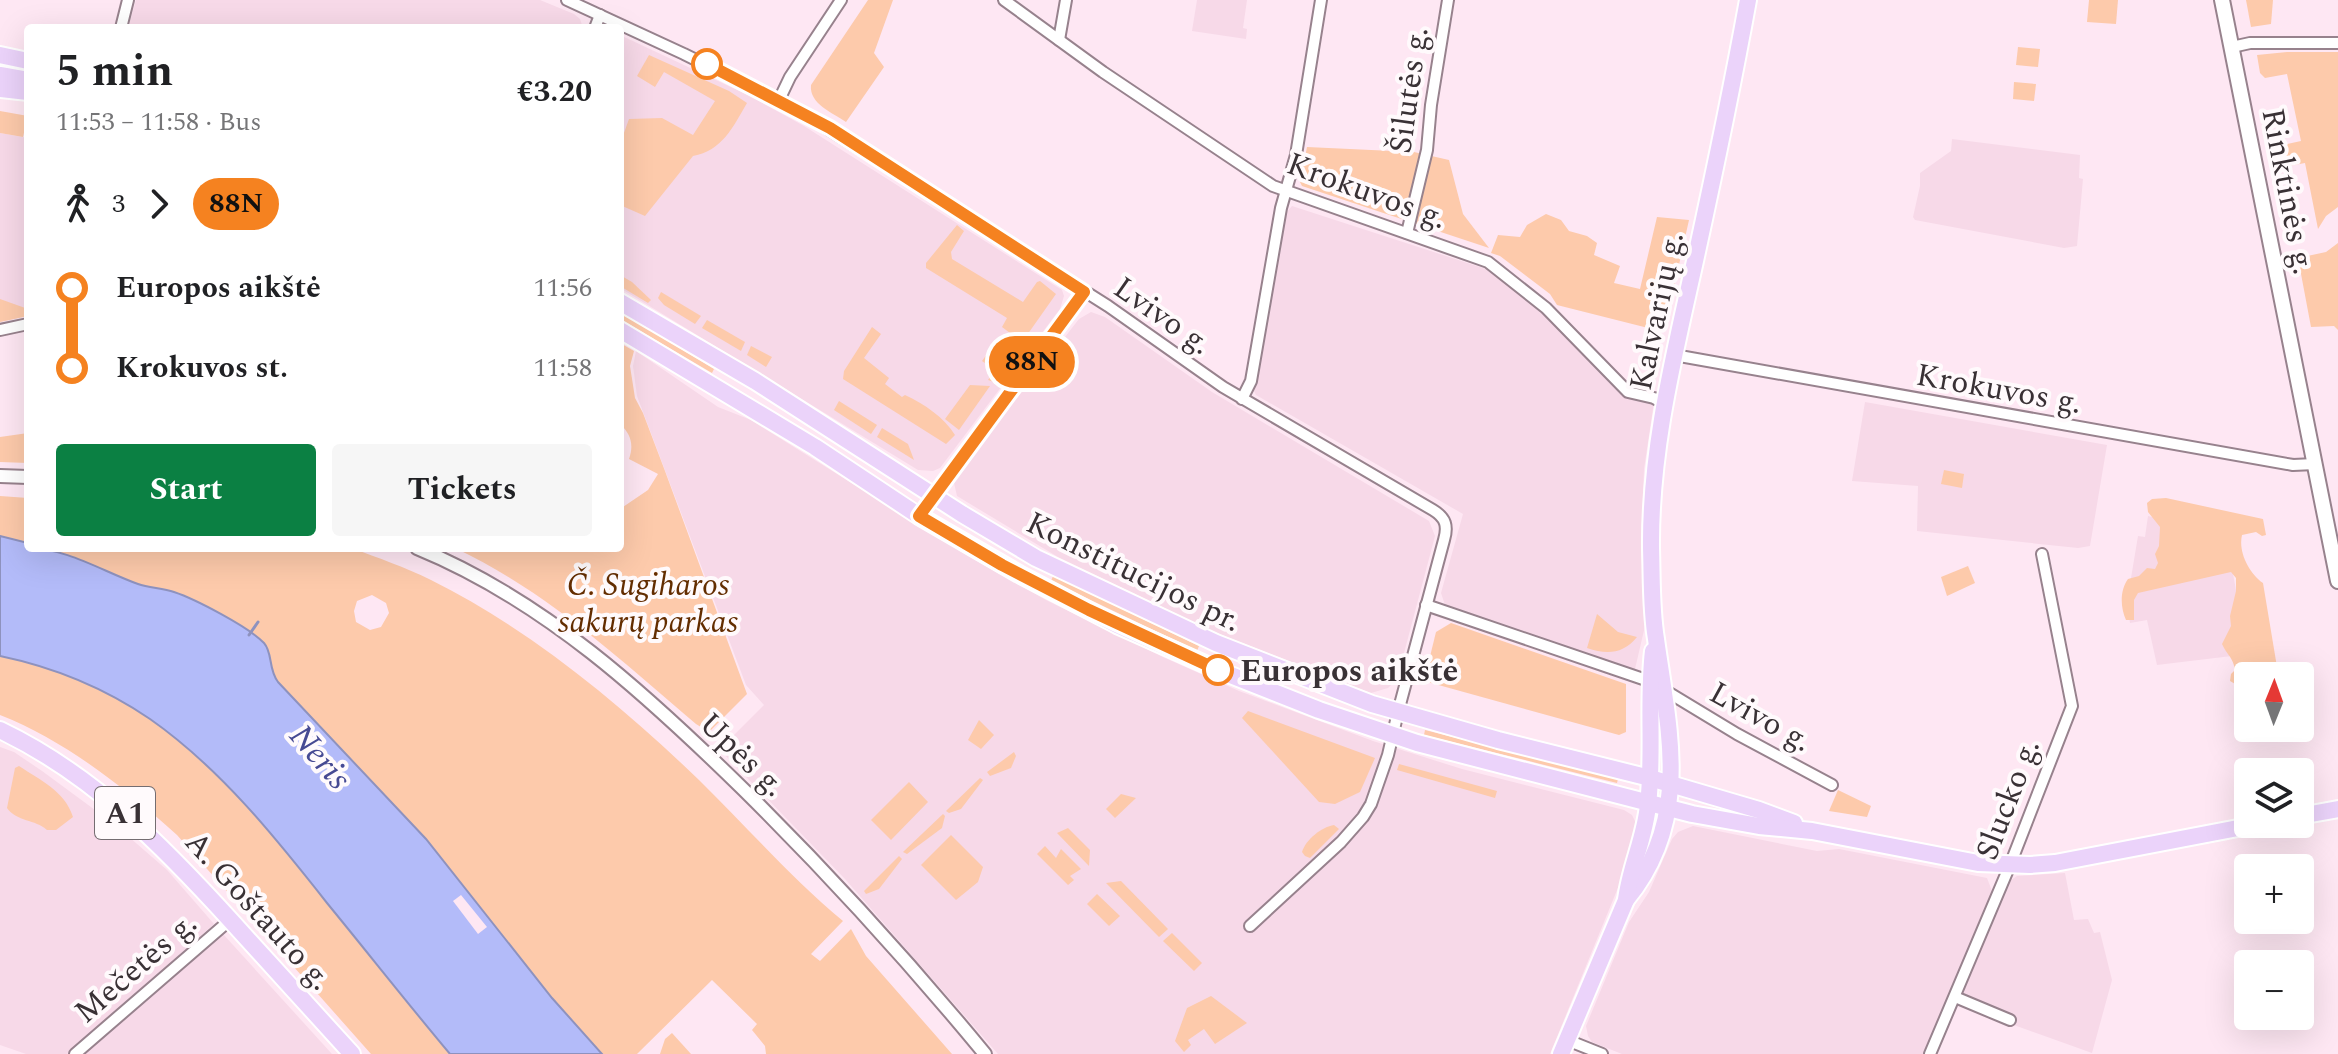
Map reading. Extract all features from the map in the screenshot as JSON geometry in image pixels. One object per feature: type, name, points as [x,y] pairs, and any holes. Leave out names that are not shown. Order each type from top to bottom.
[{"type":"main road","name":"Kalvarijų g.","points":[[1564,1047],[1626,900],[1629,875],[1644,833],[1650,778],[1649,681],[1655,637],[1652,492],[1674,355],[1729,109],[1748,0]]},
{"type":"main road","name":"Rinktinės g.","points":[[2222,0],[2338,581]]},
{"type":"main road","points":[[0,55],[24,60]]},
{"type":"main road","points":[[0,75],[24,79]]},
{"type":"main road","points":[[0,89],[24,92]]},
{"type":"main road","name":"Konstitucijos pr.","points":[[624,304],[755,381],[933,496],[1061,571],[1202,637],[1398,712],[1650,778],[1759,810],[1812,831]]},
{"type":"main road","name":"Konstitucijos pr.","points":[[624,332],[815,447],[919,516],[1019,574],[1117,625],[1218,670],[1393,736],[1669,808],[1759,826],[1812,831]]},
{"type":"main road","name":"Kalvarijų g.","points":[[1626,900],[1643,880],[1669,808],[1671,785],[1666,691],[1655,637]]},
{"type":"main road","name":"A. Goštauto g.","points":[[0,730],[45,754],[115,804],[161,844],[352,1054]]},
{"type":"main road","points":[[2314,813],[2338,809]]},
{"type":"main road","points":[[1812,831],[1947,858],[2010,865],[2071,860],[2234,829]]},
{"type":"street","points":[[122,24],[128,0]]},
{"type":"street","name":"Lvivo g.","points":[[567,0],[619,24]]},
{"type":"street","points":[[779,100],[790,77],[841,0]]},
{"type":"street","name":"Krokuvos g.","points":[[1004,0],[1221,151],[1286,192],[1488,262],[1546,308],[1628,392],[1665,404]]},
{"type":"street","points":[[1059,40],[1066,0]]},
{"type":"street","points":[[1242,399],[1251,381],[1278,229],[1295,163],[1321,0]]},
{"type":"street","name":"Šilutės g.","points":[[1407,233],[1425,158],[1448,0]]},
{"type":"street","points":[[597,24],[600,15]]},
{"type":"street","name":"Lvivo g.","points":[[624,26],[779,100],[830,128],[1084,292],[1242,399],[1433,510],[1444,519],[1447,531],[1426,605]]},
{"type":"street","points":[[2232,47],[2250,43],[2338,43]]},
{"type":"street","points":[[919,516],[1084,292]]},
{"type":"street","points":[[0,330],[24,325]]},
{"type":"street","name":"Krokuvos g.","points":[[1674,355],[2293,465],[2315,464]]},
{"type":"street","points":[[0,476],[24,477]]},
{"type":"street","name":"Upės g.","points":[[425,552],[518,599],[575,639],[701,748],[853,902],[985,1054]]},
{"type":"street","name":"Slucko g.","points":[[1930,1054],[2010,865],[2072,706],[2042,554]]},
{"type":"street","points":[[1250,926],[1363,817],[1376,792],[1393,736],[1426,605],[1649,681]]},
{"type":"street","name":"Lvivo g.","points":[[1666,691],[1737,734],[1832,785]]},
{"type":"street","name":"Mečetės g.","points":[[75,1054],[230,920]]},
{"type":"street","points":[[1955,997],[2010,1020]]},
{"type":"street","points":[[1564,1047],[1602,1054]]},
{"type":"shaded area","points":[[136,0],[540,0],[574,14],[582,24],[129,24]]},
{"type":"shaded area","points":[[1197,0],[1247,0],[1243,28],[1247,29],[1246,39],[1192,31]]},
{"type":"shaded area","points":[[624,37],[750,96],[804,126],[1062,290],[1064,296],[1060,309],[940,468],[918,470],[624,290]]},
{"type":"shaded area","points":[[0,133],[24,137],[24,317],[0,322]]},
{"type":"shaded area","points":[[1952,139],[2080,155],[2079,178],[2083,179],[2077,246],[2064,248],[1915,220],[1920,173],[1951,151]]},
{"type":"shaded area","points":[[1292,206],[1486,269],[1514,287],[1552,320],[1625,394],[1654,402],[1644,469],[1641,548],[1645,626],[1635,669],[1629,670],[1445,605],[1441,593],[1463,514],[1256,395],[1254,391],[1284,215]]},
{"type":"shaded area","points":[[1091,312],[1105,317],[1212,392],[1429,521],[1435,536],[1399,672],[1388,688],[1371,693],[1212,631],[1058,557],[957,496],[956,476],[1079,319]]},
{"type":"shaded area","points":[[636,351],[718,407],[751,420],[968,556],[1046,600],[1163,657],[1239,691],[1373,741],[1462,769],[1624,810],[1632,815],[1638,827],[1631,856],[1550,1054],[998,1054],[845,879],[721,751],[764,705],[746,685],[637,396],[633,366]]},
{"type":"shaded area","points":[[1865,402],[2107,445],[2090,546],[2078,548],[1917,531],[1918,486],[1852,481]]},
{"type":"shaded area","points":[[2148,516],[2226,535],[2239,607],[2240,655],[2157,665],[2147,620],[2130,623],[2124,588],[2131,578],[2138,536],[2145,537]]},
{"type":"shaded area","points":[[0,747],[14,752],[114,824],[167,870],[214,924],[67,1054],[26,1054],[0,1045]]},
{"type":"shaded area","points":[[1693,826],[1817,851],[1839,849],[1987,878],[1992,891],[1923,1054],[1622,1054],[1592,1042],[1586,1026],[1629,922],[1649,892],[1672,839],[1678,832]]},
{"type":"shaded area","points":[[2065,873],[2074,920],[2088,919],[2094,933],[2100,932],[2112,980],[2092,1053],[1958,1005],[2005,884],[2017,876]]},
{"type":"shaded area","points":[[223,934],[332,1054],[83,1054],[218,936]]},
{"type":"green space","points":[[868,0],[893,0],[874,53],[884,67],[846,122],[818,103],[811,92],[811,85]]},
{"type":"green space","points":[[2089,0],[2118,0],[2116,24],[2087,22]]},
{"type":"green space","points":[[2246,0],[2273,0],[2271,24],[2251,27]]},
{"type":"green space","points":[[2018,47],[2040,49],[2038,67],[2016,65]]},
{"type":"green space","points":[[2338,52],[2338,207],[2326,216],[2318,229],[2305,163],[2284,167],[2278,146],[2301,141],[2287,74],[2265,78],[2260,73],[2257,55]]},
{"type":"green space","points":[[649,55],[729,91],[747,103],[726,137],[712,149],[693,156],[645,216],[624,207],[624,133],[629,119],[662,118],[693,135],[715,101],[664,72],[655,87],[637,76]]},
{"type":"green space","points":[[2014,82],[2036,84],[2034,101],[2013,99]]},
{"type":"green space","points":[[0,111],[24,115],[23,137],[0,133]]},
{"type":"green space","points":[[1307,147],[1414,152],[1449,160],[1463,214],[1489,248],[1302,186],[1300,182]]},
{"type":"green space","points":[[1546,214],[1561,220],[1569,231],[1587,236],[1597,243],[1594,255],[1620,266],[1614,283],[1640,289],[1657,217],[1689,220],[1664,332],[1557,305],[1550,294],[1500,256],[1491,253],[1498,235],[1520,237],[1527,225]]},
{"type":"green space","points":[[957,225],[964,231],[951,252],[952,259],[1023,302],[1040,281],[1056,294],[994,382],[988,380],[995,370],[982,361],[992,347],[998,351],[1010,333],[1002,327],[1007,318],[926,268],[926,263]]},
{"type":"green space","points":[[2338,243],[2338,330],[2334,326],[2311,327],[2298,258],[2326,252]]},
{"type":"green space","points":[[624,277],[651,300],[648,303],[624,288]]},
{"type":"green space","points":[[661,292],[701,316],[695,324],[664,305],[658,298]]},
{"type":"green space","points":[[0,299],[24,308],[24,317],[0,322]]},
{"type":"green space","points":[[624,314],[714,369],[712,373],[624,321]]},
{"type":"green space","points":[[707,320],[745,342],[741,351],[702,328]]},
{"type":"green space","points":[[872,327],[881,334],[864,358],[889,378],[885,384],[902,397],[905,395],[926,407],[945,422],[955,435],[946,444],[843,379],[844,371]]},
{"type":"green space","name":"Č. Sugiharos sakurų parkas","points":[[624,345],[634,351],[630,366],[635,398],[747,694],[709,732],[551,605],[463,552],[624,552],[624,506],[648,490],[658,474],[629,459],[631,449],[624,429]]},
{"type":"green space","points":[[751,346],[772,357],[766,367],[747,355]]},
{"type":"green space","points":[[970,385],[990,386],[959,430],[945,419]]},
{"type":"green space","points":[[839,401],[877,425],[871,434],[834,410]]},
{"type":"green space","points":[[882,428],[908,444],[914,460],[877,437]]},
{"type":"green space","points":[[24,434],[24,463],[0,462],[0,437]]},
{"type":"green space","points":[[1944,470],[1964,474],[1962,488],[1941,484]]},
{"type":"green space","points":[[0,496],[24,498],[24,542],[0,536]]},
{"type":"green space","points":[[2166,498],[2263,519],[2266,535],[2256,532],[2242,535],[2241,542],[2249,568],[2263,583],[2276,662],[2234,662],[2234,666],[2222,644],[2231,626],[2230,616],[2236,591],[2236,578],[2231,572],[2138,593],[2134,600],[2134,620],[2126,620],[2122,599],[2125,583],[2147,568],[2155,569],[2158,563],[2155,554],[2159,546],[2160,527],[2148,512],[2147,503],[2152,499]]},
{"type":"green space","points":[[54,552],[363,552],[421,575],[468,600],[539,645],[669,751],[787,870],[843,921],[811,954],[820,961],[851,929],[866,956],[952,1054],[766,1054],[765,1046],[752,1030],[757,1024],[712,980],[637,1054],[602,1054],[552,998],[426,839],[278,682],[270,669],[267,648],[235,623],[186,597],[134,583]],"holes":[[[372,595],[386,603],[389,613],[381,627],[370,630],[356,622],[354,611],[357,601]]]},
{"type":"green space","points":[[1968,566],[1975,583],[1947,596],[1941,577]]},
{"type":"green space","points":[[1053,576],[1199,646],[1197,651],[1051,581]]},
{"type":"green space","points":[[1597,614],[1618,632],[1637,637],[1614,652],[1587,648]]},
{"type":"green space","points":[[1451,623],[1626,684],[1626,732],[1619,735],[1424,681],[1436,632]]},
{"type":"green space","points":[[0,656],[59,673],[115,698],[150,719],[200,759],[267,829],[450,1054],[371,1054],[177,835],[94,767],[48,738],[0,715]]},
{"type":"green space","points":[[1248,711],[1375,758],[1360,792],[1335,804],[1319,802],[1242,718]]},
{"type":"green space","points":[[979,720],[994,735],[981,749],[968,740]]},
{"type":"green space","points":[[1425,730],[1618,779],[1617,783],[1424,735]]},
{"type":"green space","points":[[1014,752],[1016,756],[1011,768],[990,776],[987,772]]},
{"type":"green space","points":[[1399,764],[1497,791],[1495,798],[1397,770]]},
{"type":"green space","points":[[19,766],[58,793],[73,817],[56,830],[47,830],[11,813],[7,808],[15,768]]},
{"type":"green space","points":[[980,778],[983,780],[961,809],[946,811]]},
{"type":"green space","points":[[909,782],[928,802],[891,840],[871,820]]},
{"type":"green space","points":[[1838,790],[1871,806],[1867,817],[1829,811]]},
{"type":"green space","points":[[1121,794],[1136,798],[1115,818],[1106,809]]},
{"type":"green space","points":[[943,814],[942,828],[907,854],[903,852]]},
{"type":"green space","points":[[1334,825],[1339,829],[1310,858],[1305,856],[1302,852],[1311,838]]},
{"type":"green space","points":[[1068,828],[1090,850],[1089,866],[1057,833]]},
{"type":"green space","points":[[951,835],[983,867],[978,882],[956,900],[921,865]]},
{"type":"green space","points":[[1045,846],[1056,858],[1061,849],[1081,869],[1070,876],[1074,880],[1068,885],[1037,854]]},
{"type":"green space","points":[[899,856],[902,859],[879,889],[866,894],[864,891]]},
{"type":"green space","points":[[1121,881],[1168,929],[1159,937],[1106,883]]},
{"type":"green space","points":[[1097,894],[1120,916],[1109,926],[1087,904]]},
{"type":"green space","points":[[1172,933],[1202,963],[1194,971],[1163,941]]},
{"type":"green space","points":[[1211,996],[1247,1023],[1215,1044],[1204,1029],[1188,1040],[1191,1045],[1184,1052],[1175,1041],[1187,1008]]},
{"type":"green space","points":[[672,1033],[691,1054],[660,1054],[665,1039]]},
{"type":"water","name":"Neris","points":[[0,536],[24,542],[24,552],[56,552],[138,584],[183,596],[247,629],[267,647],[278,682],[426,839],[552,998],[602,1054],[450,1054],[267,829],[200,759],[150,719],[115,698],[59,673],[0,656]]},
{"type":"pier","points":[[461,895],[487,927],[478,934],[453,901]]},
{"type":"waterway","points":[[249,635],[258,622]]},
{"type":"bus line","name":"88N","points":[[707,64],[830,128],[1084,292],[919,516],[1002,565],[1117,625],[1218,670]]},
{"type":"place","name":"Europos aikštė","points":[[1218,670]]}]
